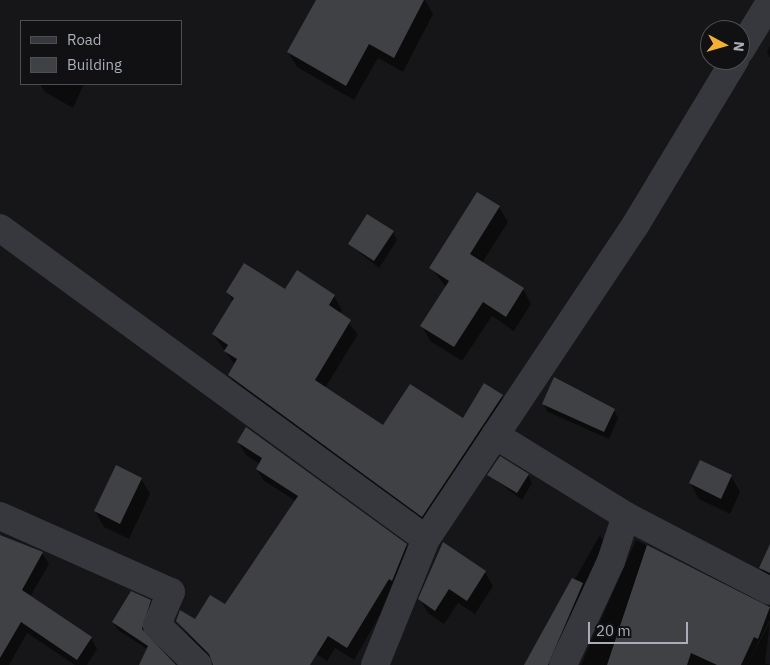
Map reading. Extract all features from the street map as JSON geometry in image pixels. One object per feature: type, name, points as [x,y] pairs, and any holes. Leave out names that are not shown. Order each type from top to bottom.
[{"type":"street","points":[[750,35],[770,2]]},
{"type":"street","points":[[376,665],[426,539],[636,224],[729,70]]},
{"type":"street","points":[[0,228],[426,539]]},
{"type":"street","points":[[495,435],[626,516],[770,590]]},
{"type":"street","points":[[0,516],[171,592],[157,625],[198,665]]},
{"type":"street","points":[[563,665],[611,561],[626,516]]},
{"type":"building","points":[[316,0],[424,0],[394,58],[369,44],[346,86],[287,52]]},
{"type":"building","points":[[477,192],[500,206],[470,254],[524,288],[506,317],[483,302],[454,347],[420,326],[449,281],[429,268]]},
{"type":"building","points":[[367,214],[394,231],[374,261],[348,244]]},
{"type":"building","points":[[244,263],[285,289],[297,270],[335,295],[329,305],[351,320],[315,380],[383,425],[410,384],[463,418],[484,383],[503,395],[422,517],[228,375],[237,359],[224,351],[228,345],[212,334],[234,298],[226,292]]},
{"type":"building","points":[[554,377],[615,409],[604,432],[542,404]]},
{"type":"building","points":[[246,427],[407,544],[392,581],[389,579],[347,648],[328,636],[310,665],[213,665],[209,654],[176,621],[180,610],[195,619],[210,595],[225,604],[298,496],[256,469],[262,458],[237,442]]},
{"type":"building","points":[[500,456],[529,474],[517,493],[487,475]]},
{"type":"building","points":[[700,460],[732,475],[721,499],[689,483]]},
{"type":"building","points":[[116,465],[142,478],[120,524],[94,511]]},
{"type":"building","points":[[0,535],[43,552],[22,590],[92,637],[77,660],[21,622],[0,658]]},
{"type":"building","points":[[443,542],[486,571],[467,601],[449,589],[435,611],[418,599]]},
{"type":"building","points":[[770,544],[770,573],[759,568]]},
{"type":"building","points":[[647,545],[770,607],[758,639],[754,637],[741,665],[717,665],[691,653],[687,665],[607,665]]},
{"type":"building","points":[[572,578],[583,583],[548,665],[524,665]]},
{"type":"building","points":[[131,591],[151,600],[142,629],[176,665],[139,665],[148,646],[112,622]]}]
